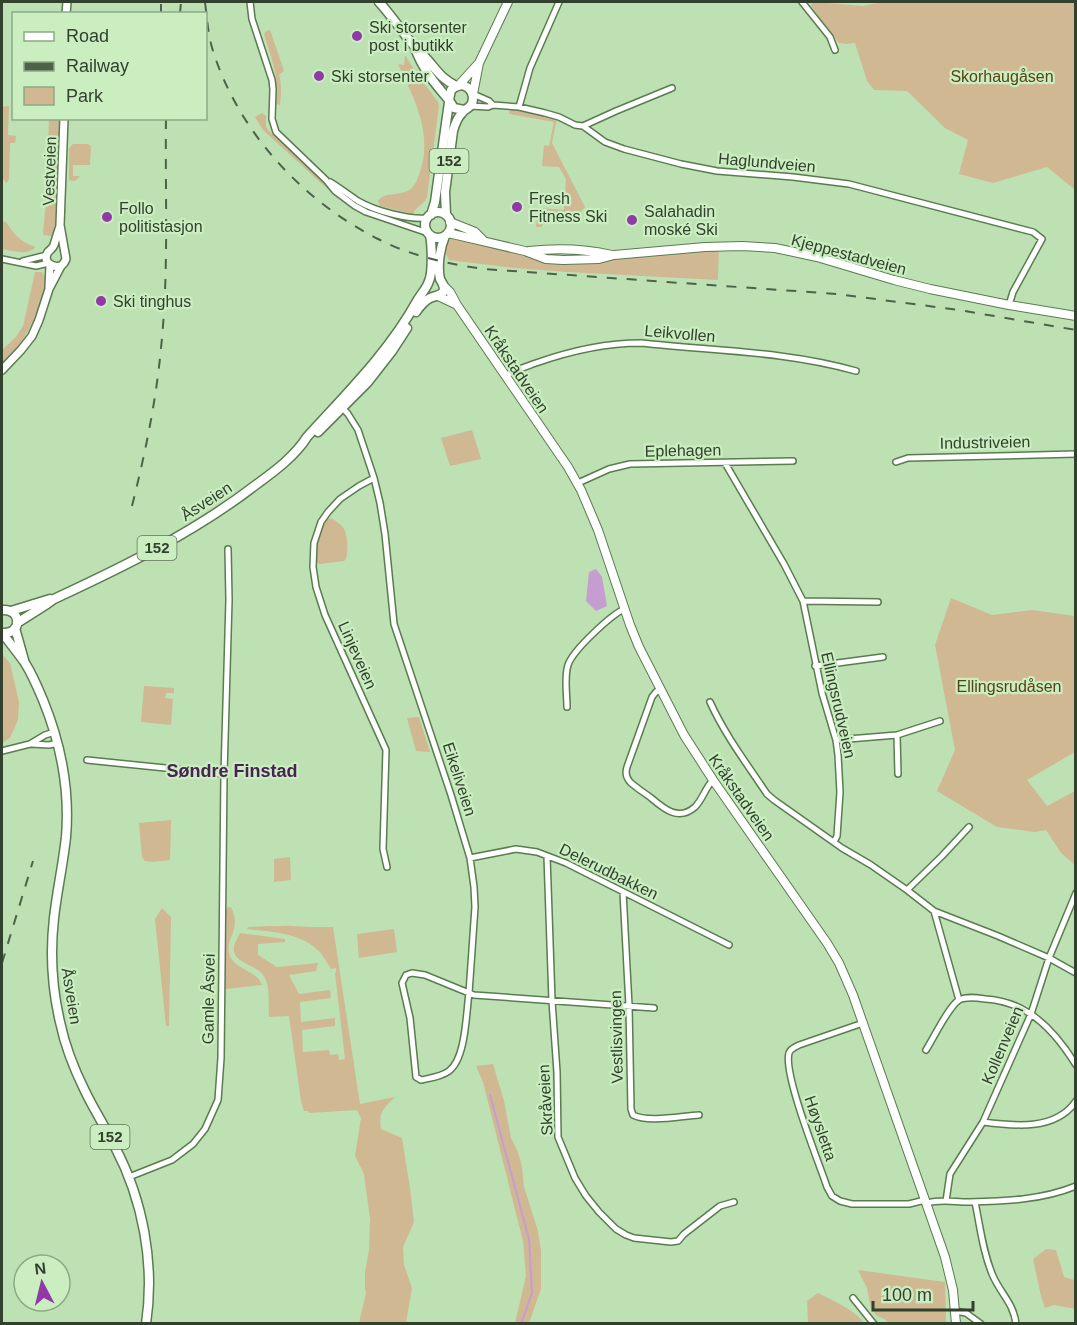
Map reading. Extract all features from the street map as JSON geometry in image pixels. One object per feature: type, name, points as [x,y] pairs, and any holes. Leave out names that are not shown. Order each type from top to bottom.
[{"type":"main road","points":[[379,2],[441,77],[457,86],[467,87],[472,94]]},
{"type":"main road","points":[[415,46],[420,61],[449,101],[457,110],[467,108],[473,100],[472,94],[479,63],[508,2]]},
{"type":"main road","points":[[449,101],[451,90],[479,63]]},
{"type":"main road","name":"152","points":[[428,284],[432,251],[426,227],[435,202],[449,101]]},
{"type":"main road","name":"152","points":[[436,296],[442,293],[439,268],[440,250],[450,228],[444,192],[452,135],[456,123],[467,108]]},
{"type":"main road","points":[[429,216],[439,212],[448,219]]},
{"type":"main road","name":"Kjeppestadveien","points":[[448,219],[475,232],[484,241]]},
{"type":"main road","points":[[429,234],[438,238],[447,234]]},
{"type":"main road","name":"Kjeppestadveien","points":[[447,234],[525,251],[548,249],[614,255],[719,246],[775,248],[817,257],[918,286],[1076,316]]},
{"type":"main road","points":[[442,284],[434,279],[428,284],[430,294],[458,305]]},
{"type":"main road","name":"Åsveien","points":[[25,663],[16,626],[54,599],[190,530],[275,470],[310,440],[340,405],[389,344],[428,284]]},
{"type":"main road","name":"Kråkstadveien","points":[[442,284],[450,292],[578,483],[598,530],[639,647],[684,735],[831,950],[845,975],[948,1268],[956,1323]]},
{"type":"main road","name":"Åsveien","points":[[340,405],[367,383],[392,351],[419,308],[436,296]]},
{"type":"main road","name":"Åsveien","points":[[5,608],[54,599]]},
{"type":"main road","points":[[2,633],[8,633],[16,626],[16,617],[5,608]]},
{"type":"main road","name":"Åsveien","points":[[2,633],[25,663],[39,691],[55,732],[64,769],[67,808],[66,840],[52,936],[55,997],[63,1035],[73,1066],[115,1146],[138,1204],[145,1239],[149,1280],[146,1323]]},
{"type":"street","points":[[250,2],[252,19],[272,80],[273,126],[276,132],[335,191],[360,209],[429,234]]},
{"type":"street","points":[[519,107],[530,68],[559,2]]},
{"type":"street","points":[[802,2],[830,37],[835,50]]},
{"type":"street","points":[[583,126],[672,88]]},
{"type":"street","name":"Haglundveien","points":[[472,94],[493,105]]},
{"type":"street","name":"Haglundveien","points":[[467,108],[493,105],[519,107],[583,126],[605,142],[624,149],[681,164],[717,171],[849,184],[1034,232],[1042,239],[1013,292],[1009,305]]},
{"type":"street","name":"Vestveien","points":[[2,370],[32,336],[49,289],[66,259],[60,225],[64,120]]},
{"type":"street","points":[[326,180],[365,204],[407,217],[421,219],[429,216]]},
{"type":"street","name":"Vestveien","points":[[49,289],[47,260],[60,225]]},
{"type":"street","points":[[20,262],[58,248],[64,251]]},
{"type":"street","points":[[2,259],[36,266],[49,264],[56,267],[61,266]]},
{"type":"street","name":"Leikvollen","points":[[505,376],[518,369],[571,351],[625,343],[792,357],[856,371]]},
{"type":"street","name":"Eikeliveien","points":[[340,405],[358,430],[374,478],[385,534],[394,624],[451,795],[470,858],[474,887],[475,907],[469,993],[461,1053],[448,1072],[421,1080],[416,1077],[414,1068],[410,1018],[402,983],[404,978],[408,974],[417,974],[469,993]]},
{"type":"street","name":"Industriveien","points":[[896,462],[908,458],[1076,454]]},
{"type":"street","name":"Eplehagen","points":[[578,483],[603,471],[630,464],[793,461]]},
{"type":"street","name":"Ellingsrudveien","points":[[725,463],[803,601],[815,666],[836,740],[838,755],[840,792],[837,836],[834,842]]},
{"type":"street","name":"Linjeveien","points":[[374,478],[339,499],[324,517],[314,543],[313,567],[316,587],[325,615],[386,750],[383,849],[387,867]]},
{"type":"street","name":"Gamle Åsvei","points":[[129,1177],[172,1160],[193,1144],[205,1129],[218,1100],[221,1067],[228,549]]},
{"type":"street","points":[[803,601],[878,602]]},
{"type":"street","points":[[567,707],[567,672],[570,660],[603,625],[624,609]]},
{"type":"street","points":[[815,666],[883,657]]},
{"type":"street","points":[[661,689],[652,697],[627,767],[628,780],[667,810],[676,814],[696,806],[709,784],[714,780]]},
{"type":"street","points":[[710,702],[727,735],[767,794],[774,800],[908,890],[934,911],[1049,958],[1076,973]]},
{"type":"street","points":[[836,740],[897,735],[940,721]]},
{"type":"street","points":[[2,752],[30,744],[55,732]]},
{"type":"street","points":[[897,735],[898,774]]},
{"type":"street","points":[[30,744],[49,745],[57,742]]},
{"type":"street","points":[[87,760],[224,774]]},
{"type":"street","points":[[908,890],[969,827]]},
{"type":"street","name":"Delerudbakken","points":[[470,858],[516,849],[537,852],[566,863],[729,945]]},
{"type":"street","name":"Skråveien","points":[[547,856],[558,1137],[575,1178],[586,1196],[616,1229],[626,1235],[671,1242],[678,1241],[720,1206],[734,1202]]},
{"type":"street","name":"Vestlisvingen","points":[[623,892],[633,1115],[638,1118],[699,1115]]},
{"type":"street","name":"Kollenveien","points":[[946,1201],[951,1172],[983,1122],[1031,1014],[1049,958],[1076,894]]},
{"type":"street","points":[[934,911],[959,1000]]},
{"type":"street","points":[[469,993],[654,1008]]},
{"type":"street","points":[[926,1050],[959,1000],[974,998],[1013,1005],[1031,1014],[1055,1037],[1076,1065]]},
{"type":"street","name":"Høysletta","points":[[863,1023],[796,1046],[790,1051],[788,1060],[792,1085],[827,1187],[832,1196],[852,1204],[926,1202]]},
{"type":"street","points":[[983,1122],[1001,1124],[1049,1122],[1064,1115],[1076,1101]]},
{"type":"street","points":[[926,1202],[1012,1200],[1042,1196],[1076,1186]]},
{"type":"street","points":[[975,1202],[990,1266],[1013,1308],[1016,1323]]},
{"type":"street","points":[[853,1298],[874,1323]]},
{"type":"street","points":[[955,1311],[963,1311],[981,1323]]},
{"type":"green space","name":"Skorhaugåsen","points":[[813,2],[863,6],[883,2],[1075,2],[1076,186],[1074,189],[1047,167],[993,183],[959,174],[968,140],[945,128],[907,91],[874,90],[867,81],[855,43],[839,43],[811,6]]},
{"type":"green space","points":[[270,30],[284,71],[279,75],[280,105],[276,104],[276,77],[264,34]]},
{"type":"green space","points":[[405,55],[439,106],[427,197],[413,214],[380,206],[378,201],[385,196],[412,188],[420,172],[423,158],[424,143],[420,116],[398,64],[404,65]]},
{"type":"green space","points":[[9,106],[8,135],[16,136],[15,143],[10,143],[9,180],[6,183],[2,177],[2,107]]},
{"type":"green space","points":[[510,109],[557,118],[552,143],[585,207],[577,217],[544,214],[542,227],[536,227],[538,208],[564,210],[566,179],[559,167],[542,166],[544,145],[549,146],[554,122],[509,114]]},
{"type":"green space","points":[[262,113],[266,116],[268,130],[351,206],[333,194],[263,130],[255,117]]},
{"type":"green space","points":[[49,120],[59,120],[57,206],[52,236],[43,235]]},
{"type":"green space","points":[[73,144],[91,146],[90,165],[73,165],[73,176],[80,176],[75,181],[69,180],[69,149]]},
{"type":"green space","points":[[2,221],[6,222],[22,240],[36,247],[24,252],[2,249]]},
{"type":"green space","points":[[455,234],[563,260],[719,246],[718,280],[514,268],[449,260],[446,254],[444,255],[445,248]]},
{"type":"green space","points":[[35,272],[42,272],[46,279],[40,304],[25,336],[2,365],[2,350],[16,337],[23,326]]},
{"type":"green space","points":[[472,430],[481,459],[450,466],[441,438]]},
{"type":"green space","points":[[327,518],[333,519],[344,529],[347,539],[347,556],[344,561],[320,564],[316,560],[318,538]]},
{"type":"green space","name":"Ellingsrudåsen","points":[[951,598],[992,615],[1032,610],[1075,616],[1075,752],[1027,780],[1047,806],[1075,791],[1075,865],[1061,853],[1046,830],[1035,832],[997,827],[937,791],[955,750],[935,645]]},
{"type":"green space","points":[[2,654],[10,663],[19,702],[18,720],[10,738],[2,743]]},
{"type":"green space","points":[[144,686],[174,688],[174,693],[166,693],[165,698],[173,699],[171,725],[141,722]]},
{"type":"green space","points":[[419,717],[430,752],[416,751],[407,718]]},
{"type":"green space","points":[[171,820],[170,860],[145,861],[142,857],[139,823]]},
{"type":"green space","points":[[290,857],[291,880],[274,882],[274,859]]},
{"type":"green space","points":[[231,907],[235,921],[229,947],[231,959],[255,976],[262,985],[225,989],[226,909]]},
{"type":"green space","points":[[162,908],[171,917],[169,1026],[166,1026],[155,919]]},
{"type":"green space","points":[[248,927],[333,927],[360,1104],[395,1097],[383,1111],[380,1123],[381,1129],[402,1138],[410,1188],[414,1222],[403,1247],[404,1265],[412,1288],[406,1323],[359,1323],[366,1293],[365,1272],[369,1250],[370,1219],[364,1174],[355,1156],[361,1118],[357,1110],[309,1113],[304,1111],[289,1016],[269,1017],[266,979],[260,971],[236,957],[234,952],[234,946],[240,933],[285,939],[285,942],[258,944],[258,955],[277,967],[318,963],[316,971],[289,975],[299,994],[330,990],[331,998],[300,1002],[301,1022],[335,1018],[335,1026],[302,1030],[303,1052],[329,1050],[330,1055],[338,1054],[339,1060],[345,1059],[336,968],[331,969],[320,952],[296,937],[247,929]]},
{"type":"green space","points":[[394,929],[397,952],[359,958],[357,934]]},
{"type":"green space","points":[[493,1064],[504,1101],[511,1138],[522,1167],[524,1187],[538,1231],[541,1251],[541,1289],[529,1323],[515,1323],[526,1276],[523,1241],[483,1082],[476,1066]]},
{"type":"green space","points":[[1046,1249],[1056,1250],[1064,1277],[1075,1280],[1075,1309],[1054,1305],[1045,1308],[1033,1259]]},
{"type":"green space","points":[[858,1270],[945,1282],[946,1323],[888,1323],[876,1315],[871,1308],[867,1288]]},
{"type":"green space","points":[[818,1293],[849,1309],[864,1323],[808,1323],[807,1301]]},
{"type":"shaded area","points":[[596,569],[602,577],[607,606],[596,611],[586,601],[589,572]]},
{"type":"waterway","points":[[490,1095],[529,1239],[532,1293],[521,1324]]},
{"type":"railway","points":[[161,2],[161,12]]},
{"type":"railway","points":[[180,12],[181,2]]},
{"type":"railway","points":[[205,2],[206,12]]},
{"type":"railway","points":[[207,18],[211,45],[224,81],[239,110],[277,162],[324,205],[378,239],[403,250],[443,262],[484,269],[837,294],[959,310],[1076,330]]},
{"type":"railway","points":[[132,506],[150,428],[161,348],[166,262],[166,120]]},
{"type":"railway","points":[[2,963],[33,861]]},
{"type":"place","name":"Ski storsenter post i butikk","points":[[357,36]]},
{"type":"place","name":"Ski storsenter","points":[[319,76]]},
{"type":"place","name":"Fresh Fitness Ski","points":[[517,207]]},
{"type":"place","name":"Follo politistasjon","points":[[107,217]]},
{"type":"place","name":"Salahadin moské Ski","points":[[632,220]]},
{"type":"place","name":"Ski tinghus","points":[[101,301]]},
{"type":"district","name":"Søndre Finstad","points":[[232,771]]}]
